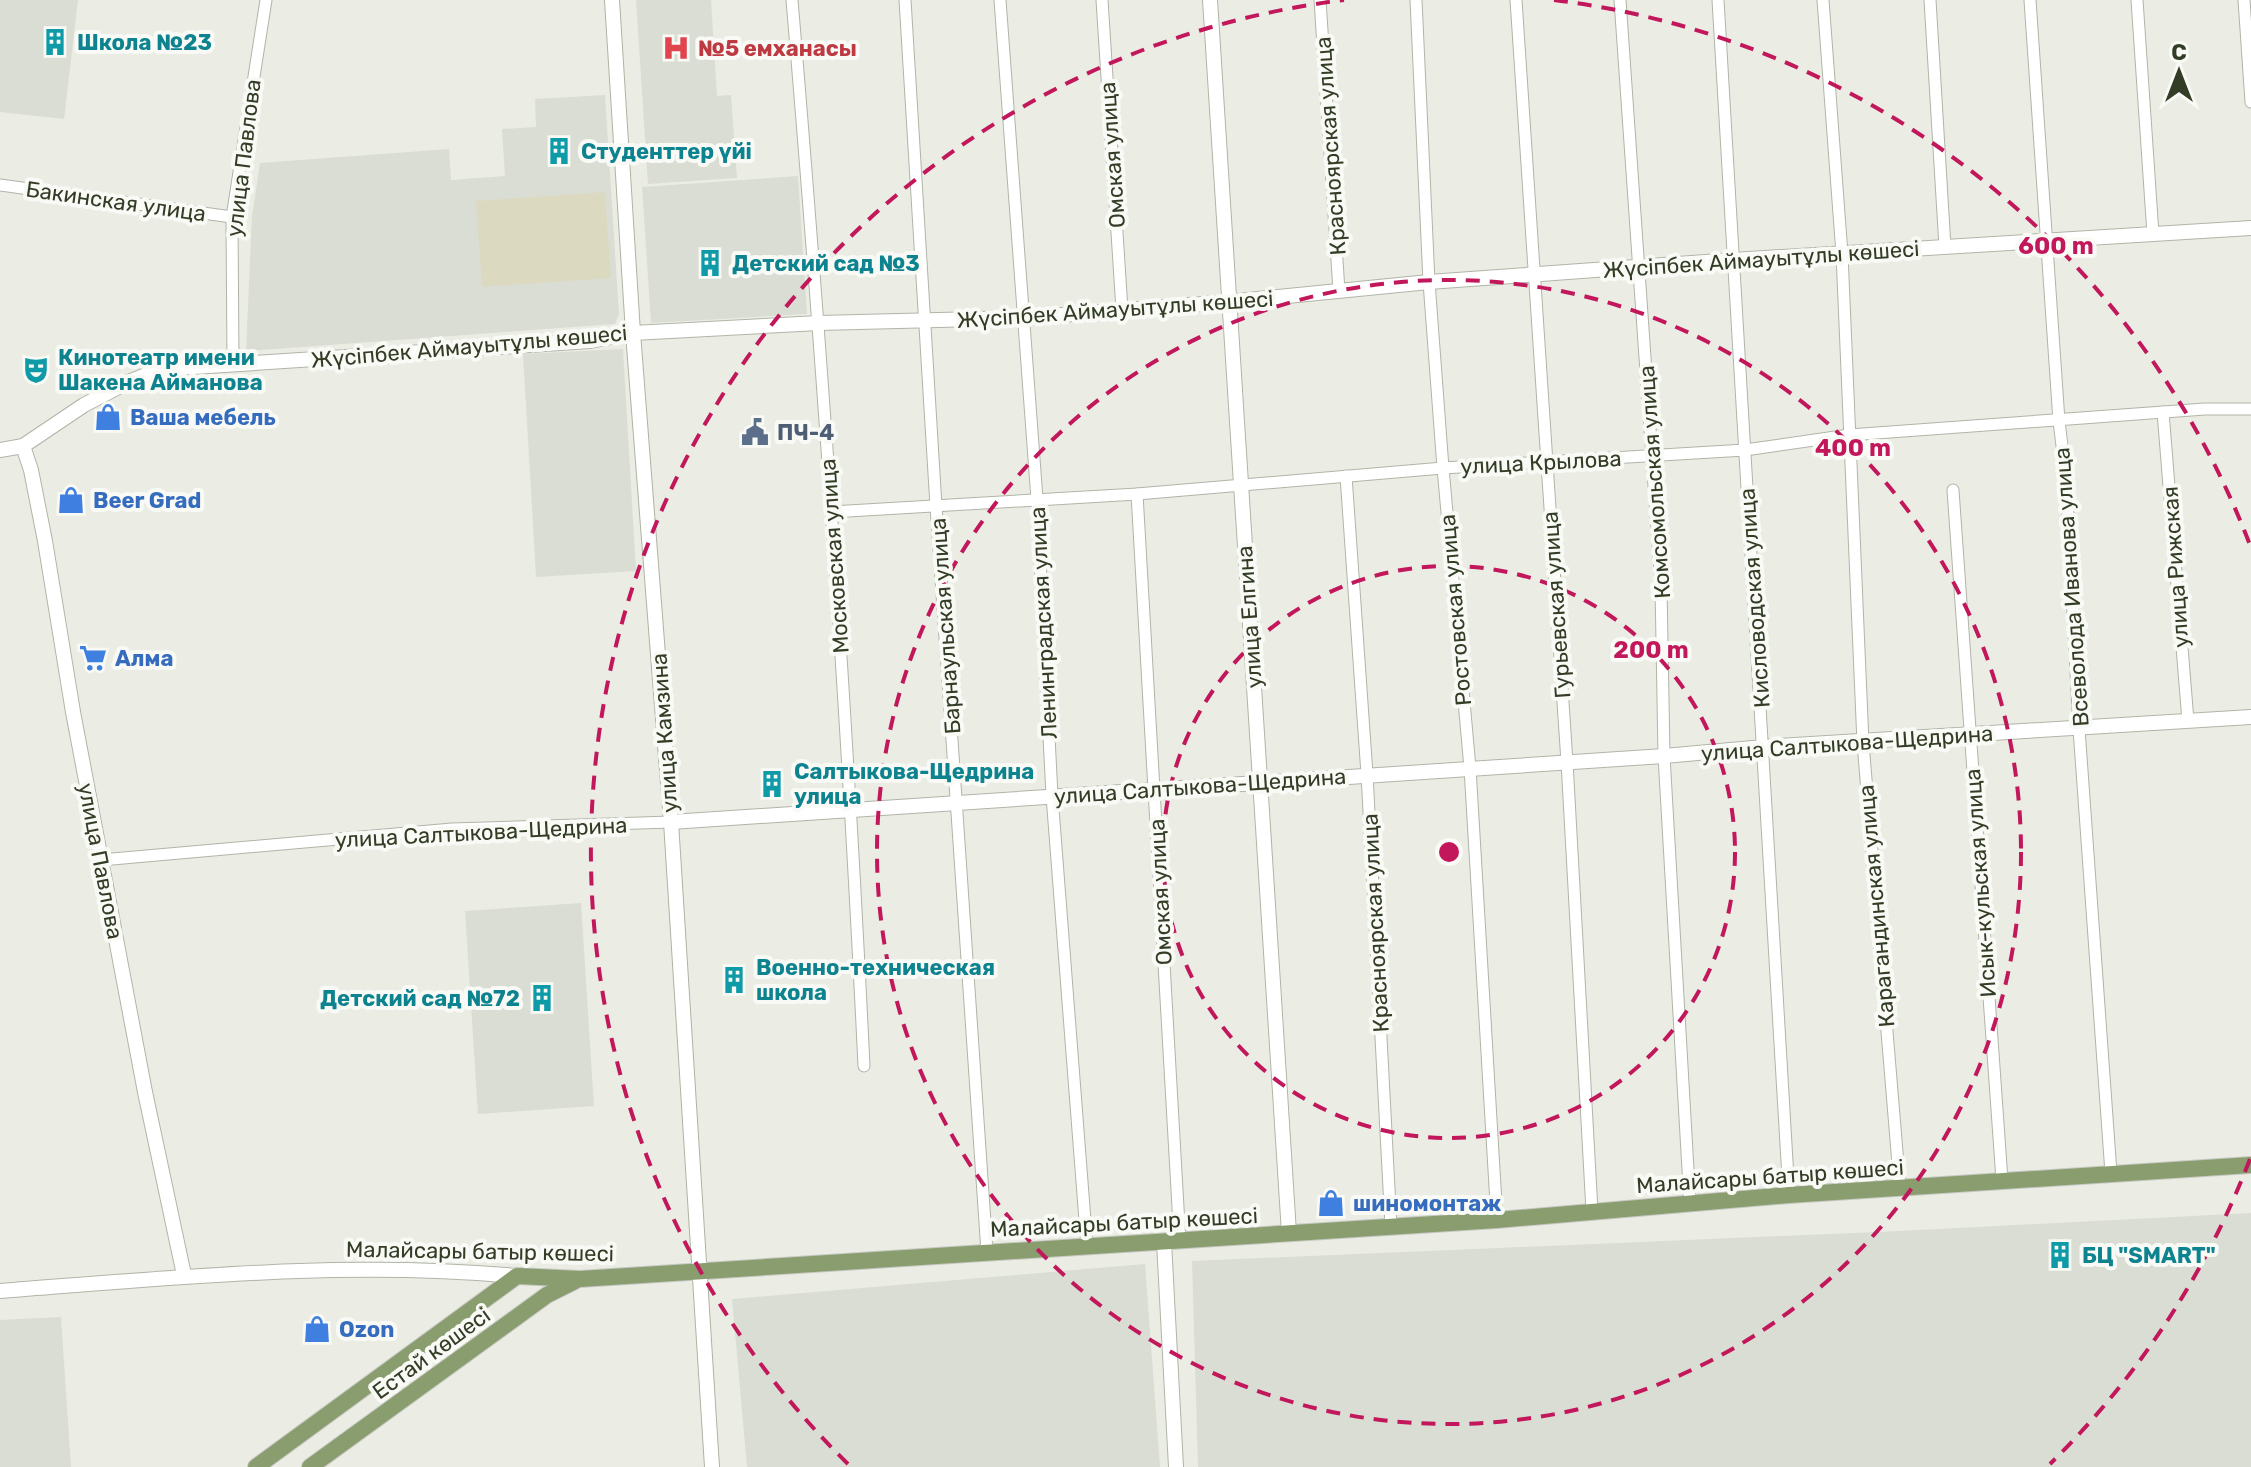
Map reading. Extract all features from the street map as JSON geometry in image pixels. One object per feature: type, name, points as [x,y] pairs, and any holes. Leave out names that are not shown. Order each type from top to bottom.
[{"type":"main road","name":"Малайсары батыр көшесі","points":[[517,1276],[580,1279],[1172,1242],[1497,1220],[1789,1195],[2251,1165]]},
{"type":"main road","name":"Естай көшесі","points":[[256,1467],[517,1276]]},
{"type":"main road","name":"Естай көшесі","points":[[310,1467],[547,1295],[580,1279]]},
{"type":"street","name":"улица Павлова","points":[[233,364],[232,217],[266,0]]},
{"type":"street","name":"улица Камзина","points":[[612,0],[633,333],[671,822],[712,1467]]},
{"type":"street","name":"Московская улица","points":[[792,0],[819,323],[852,810],[864,1066]]},
{"type":"street","name":"Барнаульская улица","points":[[905,0],[987,1252]]},
{"type":"street","name":"Ленинградская улица","points":[[1000,0],[1037,499],[1052,796],[1087,1246]]},
{"type":"street","name":"Омская улица","points":[[1102,0],[1122,310]]},
{"type":"street","name":"улица Елгина","points":[[1210,0],[1289,1233]]},
{"type":"street","name":"Красноярская улица","points":[[1320,0],[1339,291]]},
{"type":"street","name":"Ростовская улица","points":[[1416,0],[1429,282],[1470,768],[1497,1220]]},
{"type":"street","name":"Гурьевская улица","points":[[1516,0],[1567,762],[1592,1211]]},
{"type":"street","name":"Комсомольская улица","points":[[1620,0],[1661,586],[1664,756],[1690,1204]]},
{"type":"street","name":"Кисловодская улица","points":[[1718,0],[1789,1195]]},
{"type":"street","name":"Карагандинская улица","points":[[1823,0],[1842,254],[1863,743],[1900,1188]]},
{"type":"street","points":[[1930,0],[1945,247]]},
{"type":"street","name":"Всеволода Иванова улица","points":[[2030,0],[2059,421],[2066,479],[2079,729],[2111,1173]]},
{"type":"street","points":[[2137,0],[2153,234]]},
{"type":"street","points":[[2244,0],[2251,102]]},
{"type":"street","name":"Бакинская улица","points":[[0,185],[232,217]]},
{"type":"street","name":"Жүсіпбек Аймауытұлы көшесі","points":[[0,450],[23,446],[84,405],[126,383],[151,373],[178,368],[590,341],[633,333],[819,323],[1023,318],[1534,274],[2251,228]]},
{"type":"street","name":"улица Крылова","points":[[831,512],[1137,494],[1546,461],[1652,457],[1745,450],[1849,435],[2163,412],[2251,409]]},
{"type":"street","name":"улица Рижская","points":[[2163,412],[2188,721]]},
{"type":"street","name":"улица Павлова","points":[[23,446],[45,541],[101,860],[184,1275]]},
{"type":"street","name":"Красноярская улица","points":[[1346,476],[1367,774],[1391,1226]]},
{"type":"street","name":"Исык-кульская улица","points":[[1953,490],[2002,1180]]},
{"type":"street","name":"Омская улица","points":[[1137,494],[1154,790],[1172,1242]]},
{"type":"street","name":"улица Салтыкова-Щедрина","points":[[101,860],[452,829],[671,822],[2251,717]]},
{"type":"street","points":[[1172,1242],[1176,1467]]},
{"type":"street","name":"Малайсары батыр көшесі","points":[[0,1291],[184,1275],[348,1269],[446,1270],[517,1276]]},
{"type":"shaded area","points":[[0,0],[78,0],[64,119],[0,112]]},
{"type":"shaded area","name":"№5 емханасы","points":[[636,0],[711,0],[717,96],[731,95],[737,178],[648,184]]},
{"type":"shaded area","points":[[605,95],[619,314],[615,324],[246,351],[252,216],[260,163],[449,149],[451,180],[505,176],[502,129],[536,127],[535,99]]},
{"type":"shaded area","points":[[798,176],[807,314],[651,323],[642,187]]},
{"type":"shaded area","points":[[623,349],[636,571],[536,577],[523,354]]},
{"type":"shaded area","points":[[581,903],[594,1106],[478,1114],[465,911]]},
{"type":"shaded area","points":[[2251,1213],[2251,1467],[1198,1467],[1192,1261]]},
{"type":"shaded area","points":[[1145,1264],[1160,1467],[747,1467],[732,1299]]},
{"type":"shaded area","points":[[61,1317],[71,1467],[0,1467],[0,1320]]},
{"type":"green space","points":[[605,192],[611,278],[482,287],[476,201]]},
{"type":"place","name":"Школа №23","points":[[55,42]]},
{"type":"place","name":"№5 емханасы","points":[[676,48]]},
{"type":"place","name":"Студенттер үйі","points":[[559,151]]},
{"type":"place","name":"Детский сад №3","points":[[710,263]]},
{"type":"place","name":"Кинотеатр имени Шакена Айманова","points":[[36,370]]},
{"type":"place","name":"Ваша мебель","points":[[108,417]]},
{"type":"place","name":"ПЧ-4","points":[[755,432]]},
{"type":"place","name":"Beer Grad","points":[[71,500]]},
{"type":"place","name":"Алма","points":[[93,658]]},
{"type":"place","name":"Салтыкова-Щедрина улица","points":[[772,784]]},
{"type":"place","name":"Военно-техническая школа","points":[[734,980]]},
{"type":"place","name":"Детский сад №72","points":[[542,998]]},
{"type":"place","name":"шиномонтаж","points":[[1331,1203]]},
{"type":"place","name":"БЦ \"SMART\"","points":[[2060,1255]]},
{"type":"place","name":"Ozon","points":[[317,1329]]}]
